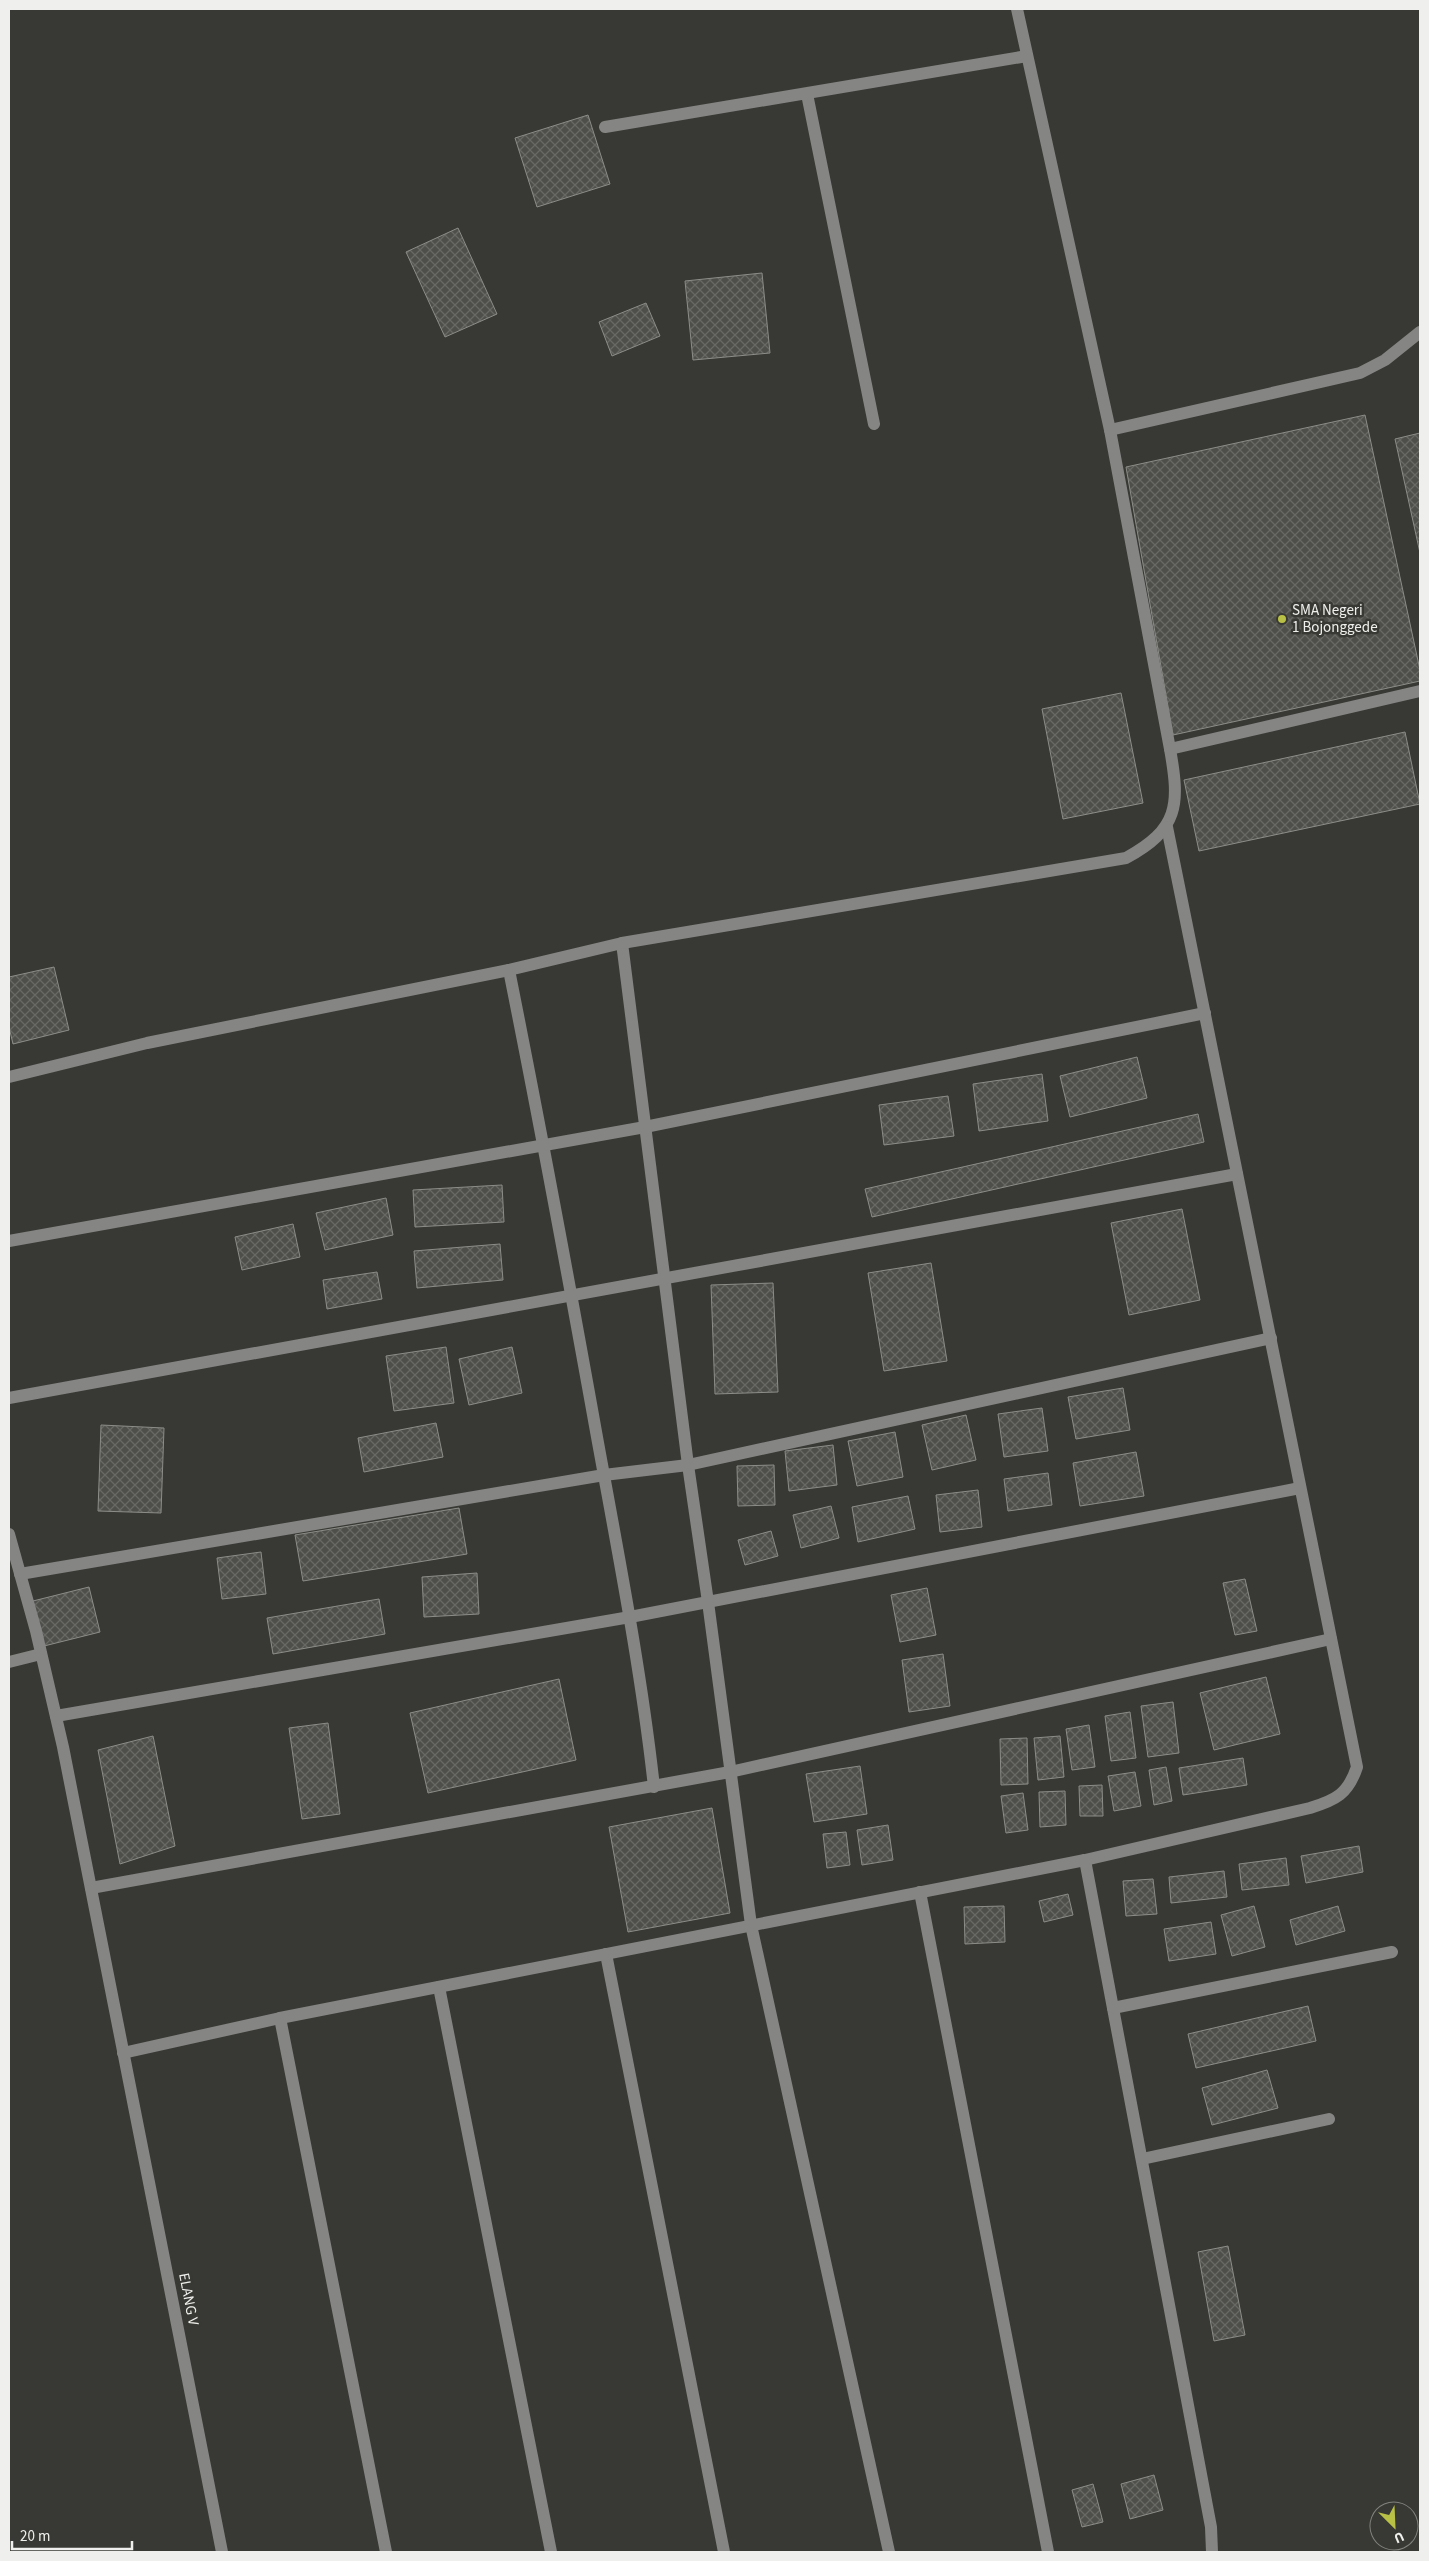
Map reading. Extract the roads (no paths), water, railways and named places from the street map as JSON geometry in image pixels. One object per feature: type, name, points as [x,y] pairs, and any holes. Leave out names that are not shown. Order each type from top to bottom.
[{"type":"street","points":[[9,1077],[147,1043],[509,970],[622,943],[1126,858],[1148,846],[1167,827],[1174,806],[1176,782],[1170,749],[1110,430],[1017,9]]},
{"type":"street","points":[[605,127],[1026,56]]},
{"type":"street","points":[[807,94],[874,424]]},
{"type":"street","points":[[1110,430],[1360,373],[1385,360],[1420,332]]},
{"type":"street","points":[[1170,749],[1420,691]]},
{"type":"street","points":[[124,2053],[280,2018],[1085,1860],[1310,1808],[1330,1802],[1352,1783],[1357,1767],[1167,827]]},
{"type":"street","points":[[622,943],[688,1464],[751,1926],[888,2552]]},
{"type":"street","points":[[509,970],[544,1145],[630,1617],[646,1715],[654,1787]]},
{"type":"street","points":[[9,1241],[645,1127],[1205,1013]]},
{"type":"street","points":[[9,1398],[1237,1174]]},
{"type":"street","points":[[20,1574],[604,1475],[688,1464],[1271,1338]]},
{"type":"street","points":[[56,1716],[630,1617],[1300,1488]]},
{"type":"street","name":"ELANG V","points":[[9,1534],[56,1716],[222,2552]]},
{"type":"street","points":[[91,1888],[730,1772],[1331,1639]]},
{"type":"street","points":[[9,1662],[41,1654]]},
{"type":"street","points":[[1085,1860],[1211,2527],[1212,2552]]},
{"type":"street","points":[[920,1892],[1048,2552]]},
{"type":"street","points":[[1113,2008],[1392,1952]]},
{"type":"street","points":[[606,1954],[724,2552]]},
{"type":"street","points":[[439,1987],[551,2552]]},
{"type":"street","points":[[280,2018],[386,2552]]},
{"type":"street","points":[[1142,2159],[1329,2119]]},
{"type":"place","name":"SMA Negeri 1 Bojonggede","points":[[1282,619]]}]
